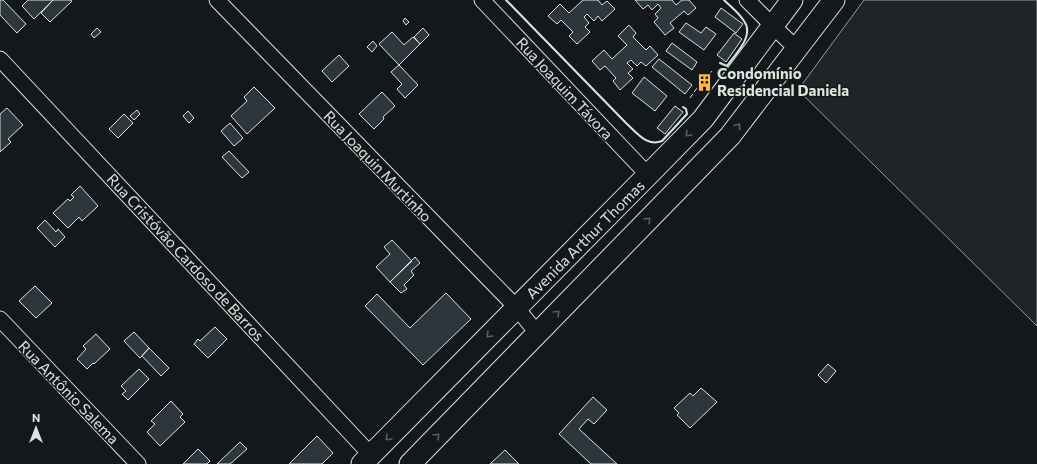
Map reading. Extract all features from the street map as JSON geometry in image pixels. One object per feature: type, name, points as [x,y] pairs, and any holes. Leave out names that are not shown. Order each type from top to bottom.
[{"type":"main road","name":"Avenida Arthur Thomas","points":[[366,459],[703,119],[792,0]]},
{"type":"main road","name":"Avenida Arthur Thomas","points":[[410,464],[730,136],[834,0]]},
{"type":"street","name":"Rua Joaquin Murtinho","points":[[217,0],[516,308],[538,333]]},
{"type":"street","name":"Rua Joaquim Távora","points":[[482,0],[648,175]]},
{"type":"street","points":[[747,0],[797,49]]},
{"type":"street","name":"Rua Cristóvão Cardoso de Barros","points":[[0,59],[366,459]]},
{"type":"street","name":"Rua Antônio Salema","points":[[0,319],[138,464]]},
{"type":"shaded area","points":[[864,0],[1037,0],[1037,326],[798,90]]},
{"type":"building","points":[[0,0],[3,0],[26,24],[17,33],[0,15]]},
{"type":"building","points":[[28,0],[53,0],[34,19],[22,6]]},
{"type":"building","points":[[53,0],[72,1],[50,22],[41,13]]},
{"type":"building","points":[[583,0],[598,0],[602,5],[607,1],[615,9],[602,21],[598,16],[594,21],[587,14],[584,17],[589,23],[585,27],[590,32],[577,44],[569,36],[573,32],[561,20],[557,24],[548,16],[560,4],[569,13]]},
{"type":"building","points":[[635,0],[672,0],[676,5],[682,0],[689,0],[696,8],[688,15],[684,11],[670,23],[674,28],[665,35],[654,22],[658,18],[655,14],[661,8],[658,4],[652,10],[648,5],[643,9]]},
{"type":"building","points":[[721,8],[743,24],[736,33],[715,17]]},
{"type":"building","points":[[405,18],[409,22],[406,25],[403,21]]},
{"type":"building","points":[[686,23],[701,33],[706,27],[716,34],[704,50],[679,32]]},
{"type":"building","points":[[629,25],[636,33],[633,37],[646,50],[650,46],[658,55],[646,66],[641,62],[637,66],[631,60],[627,63],[633,69],[628,73],[633,78],[620,90],[613,81],[616,78],[605,66],[600,70],[592,61],[604,50],[612,59],[627,45],[618,36]]},
{"type":"building","points":[[97,28],[101,32],[94,38],[91,34]]},
{"type":"building","points":[[423,28],[429,35],[420,44],[414,37]]},
{"type":"building","points":[[392,32],[404,45],[413,37],[420,44],[399,65],[379,44]]},
{"type":"building","points":[[734,33],[742,39],[726,62],[717,55]]},
{"type":"building","points":[[373,41],[377,46],[372,52],[367,47]]},
{"type":"building","points":[[672,43],[697,62],[692,70],[666,51]]},
{"type":"building","points":[[339,55],[349,66],[332,82],[322,71]]},
{"type":"building","points":[[659,59],[692,85],[685,94],[652,67]]},
{"type":"building","points":[[399,65],[418,85],[405,98],[397,89],[402,84],[391,72]]},
{"type":"building","points":[[644,77],[667,96],[655,111],[632,93]]},
{"type":"building","name":"Condomínio Residencial Daniela","points":[[700,79],[709,79],[709,87],[704,88],[700,85]]},
{"type":"building","points":[[254,87],[275,108],[247,134],[231,116],[247,101],[244,97]]},
{"type":"building","points":[[382,92],[395,106],[383,117],[384,119],[374,129],[359,114]]},
{"type":"building","points":[[675,106],[683,112],[665,134],[657,128]]},
{"type":"building","points":[[7,108],[23,125],[8,139],[11,142],[0,152],[0,114]]},
{"type":"building","points":[[137,110],[140,114],[134,120],[130,116]]},
{"type":"building","points":[[188,111],[194,118],[189,123],[183,116]]},
{"type":"building","points":[[124,114],[133,123],[118,138],[109,129]]},
{"type":"building","points":[[230,123],[243,138],[234,146],[221,131]]},
{"type":"building","points":[[229,151],[249,172],[242,178],[222,157]]},
{"type":"building","points":[[80,186],[98,206],[82,221],[79,217],[68,228],[53,213],[68,199],[70,201],[74,197],[71,195]]},
{"type":"building","points":[[45,220],[56,232],[58,229],[65,237],[55,247],[37,228]]},
{"type":"building","points":[[392,240],[412,261],[390,282],[376,267],[390,254],[384,247]]},
{"type":"building","points":[[415,257],[420,263],[411,271],[414,275],[404,285],[407,289],[401,293],[390,282]]},
{"type":"building","points":[[35,286],[52,303],[36,318],[19,301]]},
{"type":"building","points":[[446,293],[471,319],[423,365],[365,306],[377,294],[410,328]]},
{"type":"building","points":[[215,327],[227,339],[208,358],[194,344],[198,339],[200,341]]},
{"type":"building","points":[[134,332],[149,348],[140,358],[124,341]]},
{"type":"building","points":[[96,334],[110,349],[87,369],[77,359],[86,349],[83,346]]},
{"type":"building","points":[[149,348],[169,368],[161,376],[142,356]]},
{"type":"building","points":[[828,364],[836,371],[826,383],[818,375]]},
{"type":"building","points":[[139,369],[149,379],[128,400],[122,394],[126,391],[121,386]]},
{"type":"building","points":[[701,388],[717,402],[690,428],[677,415],[679,413],[674,408],[690,393],[693,396]]},
{"type":"building","points":[[593,397],[607,410],[594,424],[588,419],[579,429],[617,464],[591,464],[559,434]]},
{"type":"building","points":[[171,401],[183,414],[180,417],[185,422],[160,446],[147,432],[155,424],[151,421]]},
{"type":"building","points":[[317,436],[333,453],[322,464],[289,464]]},
{"type":"building","points":[[240,442],[247,449],[230,464],[217,464]]},
{"type":"building","points":[[198,449],[210,461],[207,464],[183,464]]},
{"type":"building","points":[[505,450],[519,464],[490,464]]},
{"type":"fence","points":[[706,79],[712,71]]},
{"type":"fence","points":[[690,98],[697,88]]},
{"type":"wall","points":[[506,0],[642,138],[652,142],[662,141],[687,114],[686,109],[683,107]]},
{"type":"wall","points":[[720,63],[727,66],[743,45],[747,33],[747,27],[742,18],[724,0]]},
{"type":"place","name":"Condomínio Residencial Daniela","points":[[704,82]]}]
